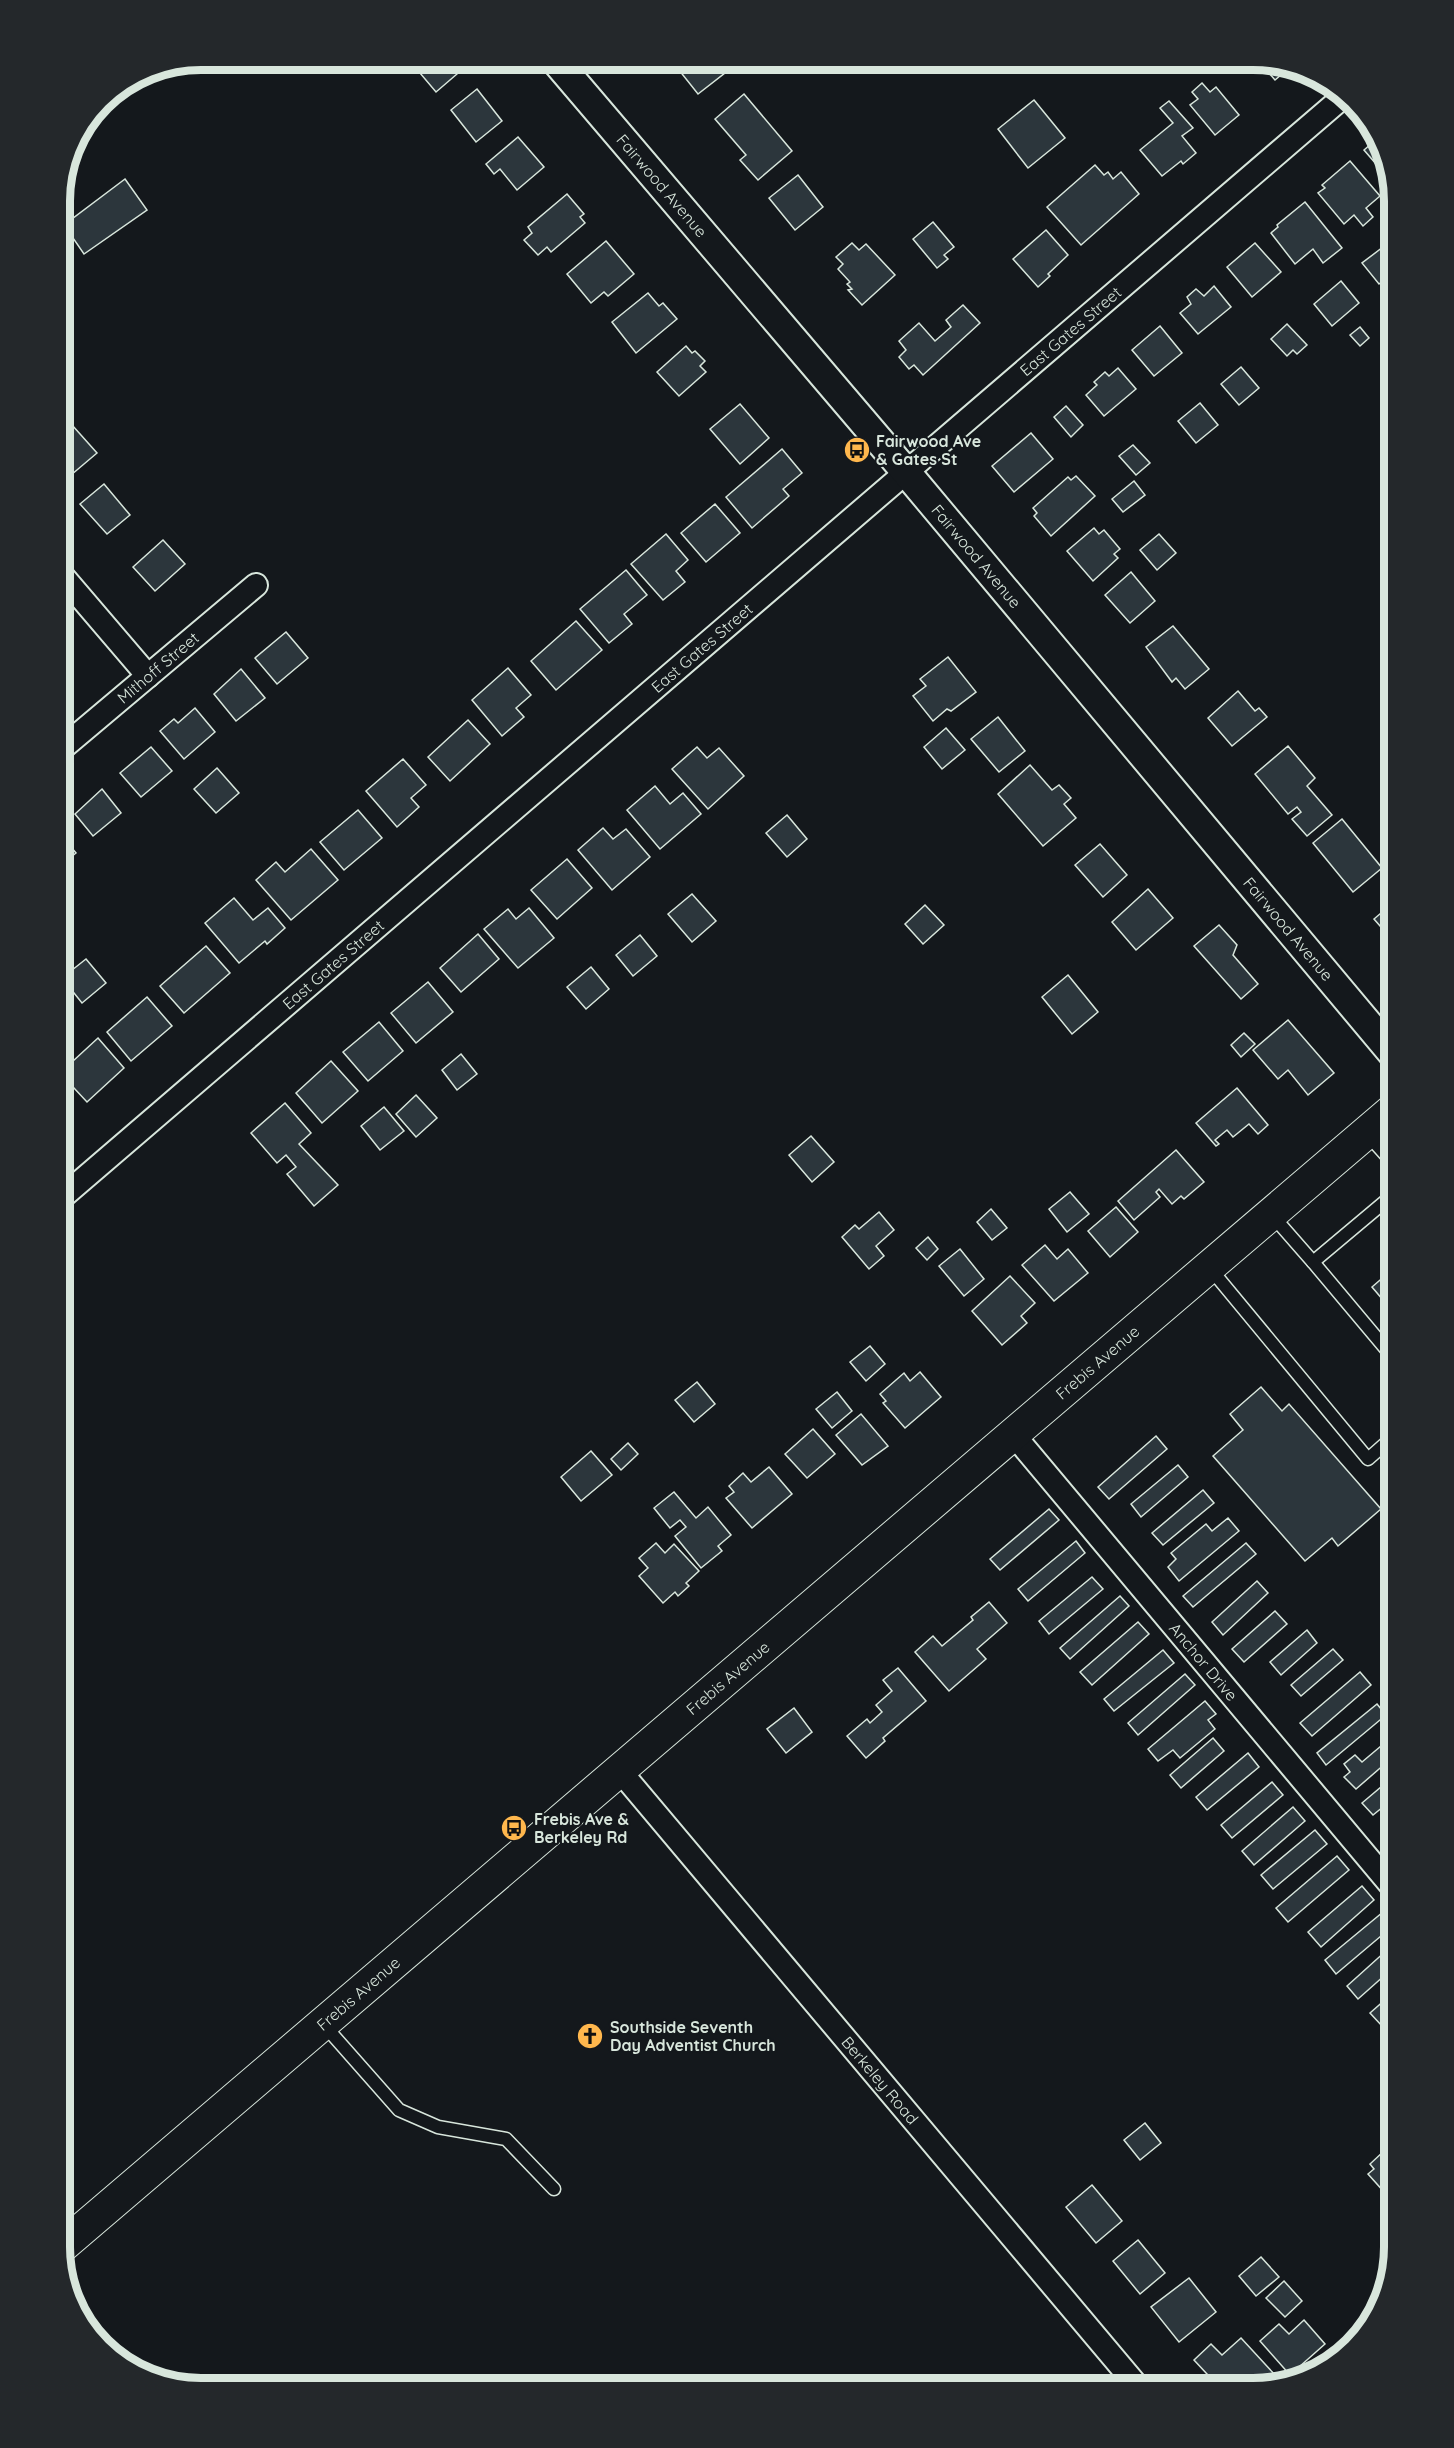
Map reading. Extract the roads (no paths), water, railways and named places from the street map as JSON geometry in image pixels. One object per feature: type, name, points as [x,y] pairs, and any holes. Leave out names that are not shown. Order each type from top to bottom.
[{"type":"main road","name":"Frebis Avenue","points":[[71,2239],[1384,1118]]},
{"type":"street","name":"Fairwood Avenue","points":[[564,71],[906,472],[1384,1043]]},
{"type":"street","name":"East Gates Street","points":[[71,1190],[1338,102]]},
{"type":"street","name":"Mithoff Street","points":[[71,741],[256,585]]},
{"type":"street","points":[[71,586],[147,676]]},
{"type":"street","name":"Anchor Drive","points":[[1013,1434],[1384,1877]]},
{"type":"street","name":"Berkeley Road","points":[[620,1771],[1130,2378]]},
{"type":"lane","points":[[1366,1133],[1384,1153]]},
{"type":"lane","points":[[1313,1262],[1384,1202]]},
{"type":"lane","points":[[1271,1213],[1384,1347]]},
{"type":"lane","points":[[1208,1266],[1368,1459],[1384,1445]]},
{"type":"lane","points":[[323,2024],[399,2110],[438,2127],[506,2139],[554,2189]]},
{"type":"place","name":"Fairwood Ave & Gates St","points":[[857,450]]},
{"type":"place","name":"Frebis Ave & Berkeley Rd","points":[[514,1828]]},
{"type":"place","name":"Southside Seventh Day Adventist Church","points":[[590,2036]]}]
